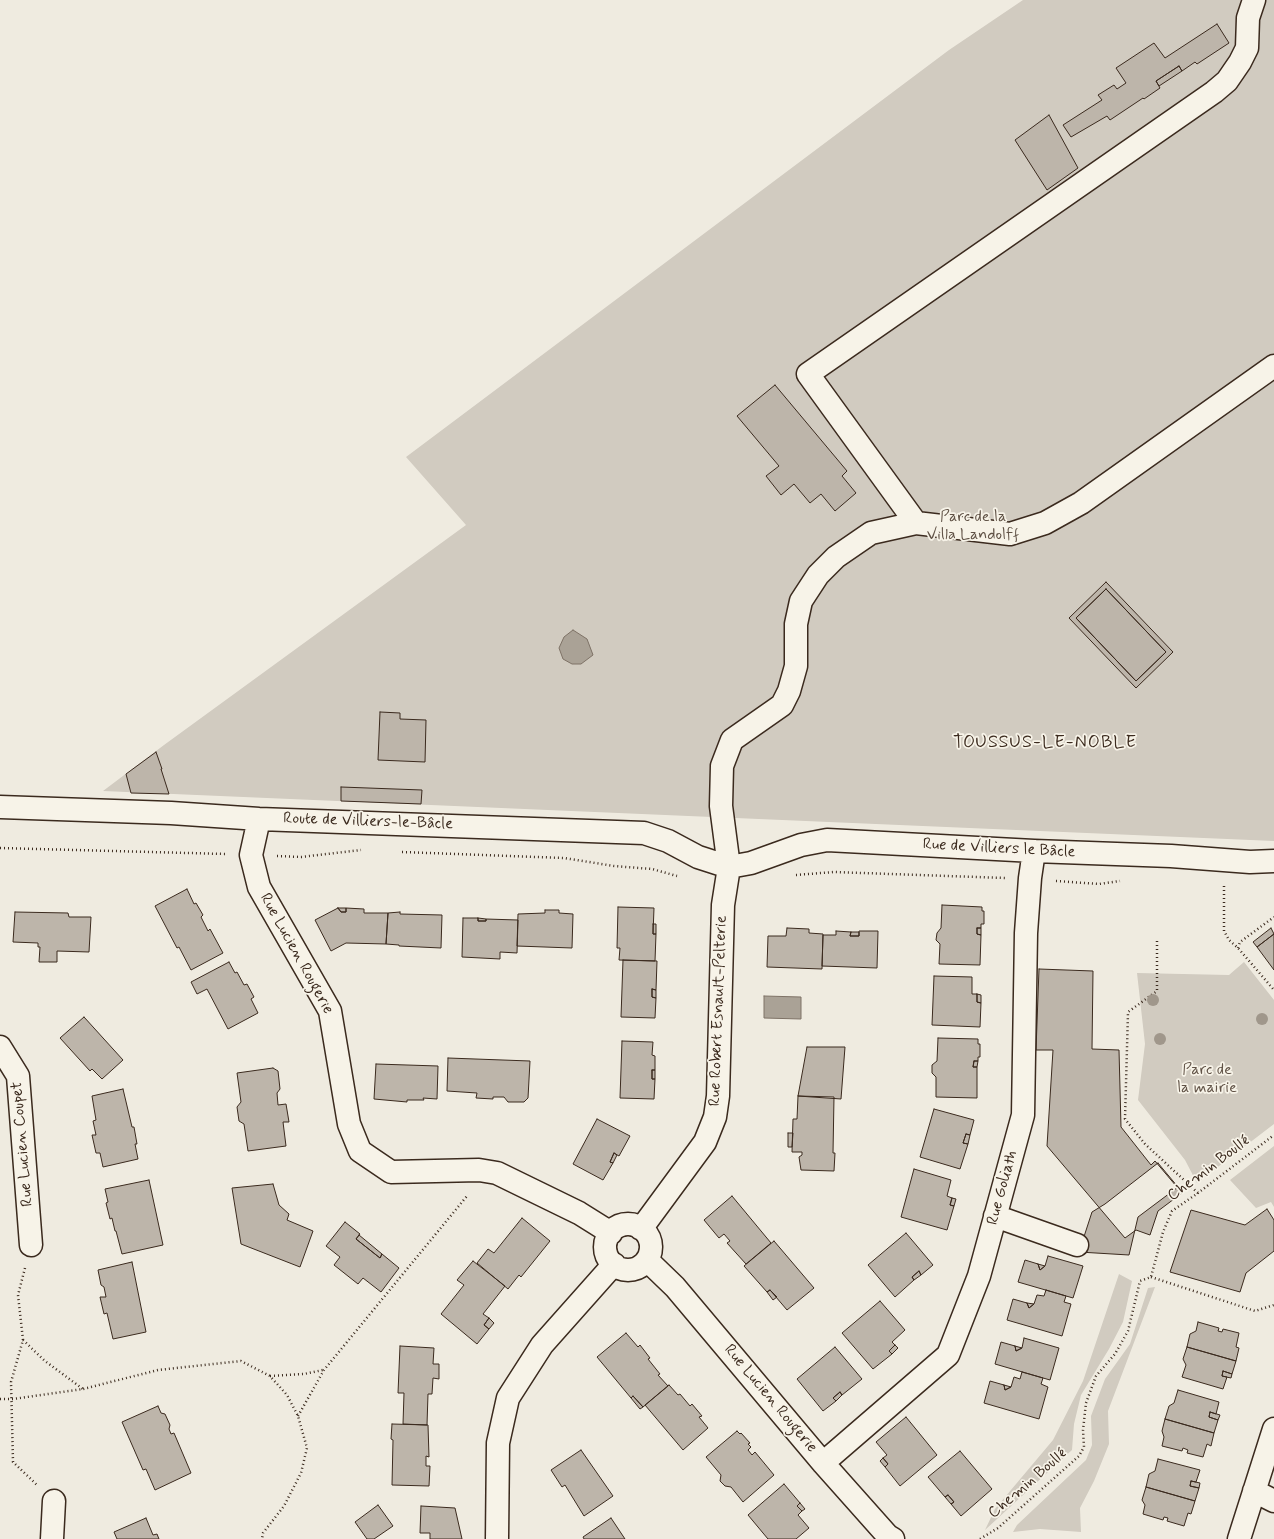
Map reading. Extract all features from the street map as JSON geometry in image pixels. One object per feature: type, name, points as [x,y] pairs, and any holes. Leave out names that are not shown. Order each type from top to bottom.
[{"type":"street","points":[[916,523],[808,374],[1214,92],[1227,81],[1240,62],[1247,48],[1248,18],[1254,0]]},
{"type":"street","name":"Rue Robert Esnault-Pelterie","points":[[641,1229],[705,1142],[716,1117],[718,1096],[723,905],[729,867],[721,806],[722,766],[732,740],[782,705],[789,691],[796,666],[796,624],[801,601],[818,575],[836,557],[871,533],[916,523],[1010,534],[1045,523],[1081,503],[1274,366]]},
{"type":"street","name":"Route de Villiers-le-Bâcle","points":[[0,807],[178,814],[259,819],[644,833],[668,841],[698,858],[729,867]]},
{"type":"street","name":"Rue Lucien Rougerie","points":[[259,819],[252,855],[259,887],[330,1012],[349,1124],[360,1151],[391,1172],[479,1170],[497,1173],[579,1212],[611,1233]]},
{"type":"street","name":"Rue de Villiers le Bâcle","points":[[729,867],[751,863],[801,845],[827,840],[1034,851],[1171,856],[1250,862],[1274,861]]},
{"type":"street","name":"Rue Goliath","points":[[824,1463],[948,1355],[979,1276],[1023,1115],[1026,933],[1030,878],[1034,851]]},
{"type":"street","name":"Rue Lucien Coupet","points":[[0,1047],[18,1076],[32,1245]]},
{"type":"street","points":[[995,1216],[1076,1245]]},
{"type":"street","points":[[630,1224],[638,1226],[641,1229],[650,1240],[651,1248],[646,1260],[636,1269],[627,1270],[618,1268],[606,1254],[605,1246],[608,1237],[621,1225],[630,1224]]},
{"type":"street","name":"Rue Lucien Rougerie","points":[[646,1260],[675,1287],[824,1463],[892,1539]]},
{"type":"street","points":[[497,1539],[496,1501],[498,1443],[508,1398],[542,1345],[614,1264]]},
{"type":"street","points":[[1240,1539],[1274,1429]]},
{"type":"street","points":[[1254,1491],[1274,1501]]},
{"type":"street","points":[[52,1539],[54,1501]]},
{"type":"path","points":[[0,848],[229,854]]},
{"type":"path","points":[[272,855],[301,857],[368,850]]},
{"type":"path","points":[[399,851],[564,858],[614,866],[652,869],[679,877]]},
{"type":"path","points":[[1224,881],[1224,931],[1229,940],[1238,948],[1274,990]]},
{"type":"path","points":[[1238,948],[1240,942],[1274,917]]},
{"type":"path","points":[[1157,941],[1157,990],[1128,1012],[1125,1119],[1145,1144],[1198,1194]]},
{"type":"path","name":"Chemin Boullé","points":[[980,1539],[998,1528],[1079,1456],[1084,1447],[1083,1430],[1086,1402],[1096,1376],[1115,1354],[1128,1331],[1140,1281],[1151,1277],[1163,1232],[1172,1211],[1198,1194],[1274,1135]]},
{"type":"path","points":[[298,1416],[324,1370],[474,1188],[479,1170]]},
{"type":"path","points":[[32,1245],[18,1296],[23,1340],[11,1382],[13,1399],[13,1462],[54,1501]]},
{"type":"path","points":[[1151,1277],[1254,1311],[1274,1305]]},
{"type":"path","points":[[23,1340],[45,1361],[83,1389]]},
{"type":"path","points":[[0,1399],[13,1399],[83,1389],[158,1370],[241,1361],[270,1376],[287,1395],[298,1416],[307,1448],[301,1473],[284,1506],[263,1533],[262,1539]]},
{"type":"path","points":[[270,1376],[304,1374],[324,1370]]},
{"type":"green space","name":"Parc de la Villa Landolff","points":[[1023,0],[1274,0],[1274,841],[103,791],[466,525],[406,457],[949,50]]},
{"type":"green space","name":"Parc de la mairie","points":[[1244,962],[1274,1000],[1274,1124],[1197,1183],[1185,1160],[1138,1100],[1145,1044],[1137,973],[1229,975]]},
{"type":"green space","points":[[1274,1146],[1274,1207],[1271,1202],[1256,1208],[1230,1180]]},
{"type":"green space","points":[[1119,1274],[1132,1281],[1123,1322],[1109,1349],[1081,1395],[1074,1424],[1072,1450],[985,1530],[995,1509],[1053,1440],[1083,1381]]},
{"type":"green space","points":[[1155,1287],[1108,1411],[1109,1444],[1094,1481],[1080,1508],[1081,1532],[1040,1529],[1013,1532],[1017,1525],[1086,1460],[1092,1445],[1091,1416],[1105,1379],[1130,1344],[1148,1288]]},
{"type":"shaded area","points":[[573,630],[587,639],[593,655],[581,664],[572,664],[563,659],[559,648],[564,637]]},
{"type":"shaded area","points":[[764,996],[801,997],[801,1019],[764,1018]]},
{"type":"building","points":[[1217,24],[1229,43],[1197,64],[1195,62],[1182,71],[1179,66],[1156,81],[1160,88],[1144,99],[1143,98],[1110,120],[1107,116],[1071,137],[1063,125],[1102,100],[1098,95],[1114,85],[1117,89],[1126,83],[1116,68],[1154,43],[1165,58]]},
{"type":"building","points":[[1179,66],[1182,71],[1159,86],[1156,81]]},
{"type":"building","points":[[1049,115],[1078,168],[1047,190],[1015,140]]},
{"type":"building","points":[[775,385],[847,471],[842,476],[856,493],[835,511],[821,494],[810,503],[794,484],[781,495],[766,476],[779,466],[737,416]]},
{"type":"building","points":[[1106,582],[1173,652],[1136,688],[1069,618]],"holes":[[[1106,589],[1166,652],[1136,681],[1076,618]]]},
{"type":"building","points":[[1106,589],[1166,652],[1136,681],[1076,618]]},
{"type":"building","points":[[380,712],[400,713],[400,719],[426,720],[425,762],[378,760]]},
{"type":"building","points":[[156,752],[169,794],[131,793],[126,774]]},
{"type":"building","points":[[341,787],[422,790],[421,804],[341,801]]},
{"type":"building","points":[[187,889],[194,904],[196,903],[203,915],[201,917],[208,931],[210,929],[223,953],[191,970],[179,947],[177,948],[155,906]]},
{"type":"building","points":[[942,905],[982,907],[982,911],[984,911],[984,924],[981,924],[981,928],[977,928],[977,934],[981,935],[980,965],[939,964],[940,944],[936,940],[937,933],[941,928]]},
{"type":"building","points":[[618,907],[654,908],[653,934],[656,934],[655,961],[619,960],[620,948],[617,948]]},
{"type":"building","points":[[338,908],[346,908],[346,912],[341,912]]},
{"type":"building","points":[[338,908],[341,912],[346,912],[346,908],[364,909],[364,913],[388,913],[386,944],[346,943],[331,951],[315,920]]},
{"type":"building","points":[[545,910],[559,910],[559,913],[573,914],[572,948],[517,946],[518,914],[545,913]]},
{"type":"building","points":[[15,912],[68,913],[69,917],[91,917],[89,952],[57,951],[57,962],[39,962],[40,947],[38,947],[38,943],[13,942]]},
{"type":"building","points":[[400,912],[400,914],[442,915],[441,948],[386,944],[388,913]]},
{"type":"building","points":[[463,918],[478,918],[478,921],[486,921],[486,919],[518,920],[517,953],[500,952],[500,959],[462,957]]},
{"type":"building","points":[[478,918],[486,919],[486,921],[478,921]]},
{"type":"building","points":[[653,924],[656,924],[656,934],[653,934]]},
{"type":"building","points":[[787,928],[809,929],[809,933],[823,934],[822,969],[767,967],[768,936],[786,936]]},
{"type":"building","points":[[977,928],[981,928],[981,935],[977,934]]},
{"type":"building","points":[[1271,928],[1274,934],[1257,947],[1253,942]]},
{"type":"building","points":[[836,931],[851,932],[850,936],[859,936],[859,931],[878,931],[877,968],[822,966],[823,935],[836,935]]},
{"type":"building","points":[[851,932],[859,932],[859,936],[850,936]]},
{"type":"building","points":[[1274,934],[1274,970],[1257,947]]},
{"type":"building","points":[[623,960],[657,961],[656,990],[652,989],[652,997],[656,998],[655,1018],[621,1017]]},
{"type":"building","points":[[229,962],[235,973],[237,972],[244,985],[247,984],[254,997],[251,999],[258,1013],[228,1029],[207,989],[197,994],[191,982]]},
{"type":"building","points":[[1039,969],[1093,971],[1092,1049],[1119,1050],[1121,1127],[1151,1165],[1155,1161],[1182,1193],[1158,1211],[1150,1235],[1136,1230],[1125,1238],[1047,1146],[1053,1050],[1036,1050]]},
{"type":"building","points":[[934,976],[972,977],[972,994],[977,994],[977,1002],[981,1003],[980,1027],[932,1025]]},
{"type":"building","points":[[652,989],[656,990],[656,998],[652,997]]},
{"type":"building","points":[[977,994],[981,995],[981,1003],[977,1002]]},
{"type":"building","points":[[84,1017],[123,1060],[102,1079],[92,1069],[90,1071],[60,1038]]},
{"type":"building","points":[[938,1038],[978,1039],[978,1044],[980,1044],[980,1057],[978,1057],[978,1061],[974,1061],[973,1067],[977,1067],[977,1098],[936,1097],[936,1077],[932,1073],[932,1065],[937,1061]]},
{"type":"building","points":[[622,1041],[653,1042],[652,1055],[655,1056],[655,1070],[652,1070],[652,1079],[655,1079],[654,1099],[620,1098]]},
{"type":"building","points":[[807,1047],[845,1047],[841,1099],[798,1096]]},
{"type":"building","points":[[448,1058],[530,1061],[528,1098],[524,1102],[508,1102],[504,1097],[493,1097],[493,1099],[476,1098],[477,1093],[447,1091]]},
{"type":"building","points":[[974,1061],[978,1061],[977,1067],[973,1067]]},
{"type":"building","points":[[376,1064],[438,1066],[437,1099],[423,1098],[424,1100],[407,1100],[407,1102],[374,1099]]},
{"type":"building","points":[[273,1068],[278,1071],[280,1089],[277,1093],[278,1105],[286,1104],[289,1122],[283,1122],[286,1146],[248,1151],[244,1124],[239,1121],[237,1107],[241,1102],[237,1073]]},
{"type":"building","points":[[652,1070],[655,1070],[655,1079],[652,1079]]},
{"type":"building","points":[[123,1089],[132,1127],[134,1127],[138,1159],[103,1167],[100,1153],[96,1153],[92,1135],[96,1135],[93,1121],[96,1120],[92,1096]]},
{"type":"building","points":[[798,1096],[834,1097],[834,1171],[801,1170],[799,1157],[802,1155],[802,1152],[792,1152],[793,1119],[797,1119]]},
{"type":"building","points":[[934,1109],[974,1120],[970,1135],[966,1134],[963,1143],[968,1144],[960,1169],[920,1157]]},
{"type":"building","points":[[597,1119],[630,1136],[619,1156],[614,1153],[610,1162],[613,1163],[603,1180],[573,1164]]},
{"type":"building","points":[[788,1133],[793,1133],[792,1147],[788,1147]]},
{"type":"building","points":[[966,1134],[970,1135],[968,1144],[963,1143]]},
{"type":"building","points":[[614,1153],[617,1155],[613,1163],[610,1162]]},
{"type":"building","points":[[1158,1163],[1178,1187],[1138,1217],[1129,1255],[1079,1252],[1092,1212],[1105,1204]]},
{"type":"building","points":[[914,1169],[951,1180],[947,1196],[952,1198],[950,1205],[954,1206],[947,1230],[901,1217]]},
{"type":"building","points":[[149,1180],[163,1245],[122,1254],[112,1218],[110,1219],[106,1203],[108,1202],[105,1189]]},
{"type":"building","points":[[273,1184],[279,1205],[289,1214],[287,1220],[313,1231],[300,1267],[241,1244],[232,1188]]},
{"type":"building","points":[[732,1196],[771,1243],[746,1264],[727,1243],[730,1241],[724,1234],[719,1238],[704,1220]]},
{"type":"building","points":[[952,1198],[956,1199],[954,1206],[950,1205]]},
{"type":"building","points":[[1267,1209],[1274,1220],[1274,1251],[1246,1273],[1240,1292],[1170,1272],[1191,1210],[1245,1225]]},
{"type":"building","points":[[522,1218],[550,1241],[521,1277],[519,1275],[508,1289],[477,1263],[488,1249],[494,1253]]},
{"type":"building","points":[[345,1222],[360,1234],[356,1239],[380,1258],[382,1254],[399,1268],[381,1292],[363,1278],[358,1284],[334,1265],[340,1257],[326,1246]]},
{"type":"building","points":[[906,1233],[933,1265],[921,1275],[919,1271],[912,1277],[914,1280],[895,1297],[868,1265]]},
{"type":"building","points":[[359,1235],[382,1254],[380,1258],[356,1239]]},
{"type":"building","points":[[774,1241],[814,1288],[787,1310],[770,1290],[767,1292],[744,1266]]},
{"type":"building","points":[[1048,1256],[1083,1266],[1073,1298],[1018,1282],[1025,1260],[1038,1264],[1040,1270],[1045,1266]]},
{"type":"building","points":[[473,1261],[505,1286],[483,1314],[489,1318],[484,1325],[489,1329],[477,1344],[441,1314],[464,1285],[457,1280]]},
{"type":"building","points":[[132,1262],[146,1332],[113,1339],[107,1313],[104,1314],[100,1297],[106,1297],[104,1287],[101,1285],[98,1270]]},
{"type":"building","points":[[1038,1264],[1045,1266],[1040,1270]]},
{"type":"building","points":[[919,1271],[921,1275],[914,1280],[912,1277]]},
{"type":"building","points":[[770,1290],[777,1297],[773,1300],[767,1292]]},
{"type":"building","points":[[1046,1290],[1066,1296],[1064,1302],[1071,1304],[1062,1336],[1007,1320],[1013,1299],[1027,1303],[1029,1308],[1034,1304],[1037,1295],[1044,1296]]},
{"type":"building","points":[[880,1301],[905,1330],[892,1342],[895,1345],[889,1351],[892,1354],[873,1369],[842,1333]]},
{"type":"building","points":[[1027,1303],[1034,1304],[1029,1308]]},
{"type":"building","points":[[489,1318],[494,1323],[489,1329],[484,1325]]},
{"type":"building","points":[[1198,1322],[1219,1328],[1218,1331],[1222,1332],[1223,1329],[1239,1333],[1236,1347],[1239,1348],[1236,1361],[1187,1347],[1190,1334],[1196,1331]]},
{"type":"building","points":[[626,1333],[638,1347],[640,1345],[650,1358],[648,1359],[660,1374],[658,1375],[668,1386],[643,1407],[633,1396],[631,1398],[597,1357]]},
{"type":"building","points":[[1024,1338],[1059,1348],[1050,1380],[995,1364],[1001,1342],[1015,1346],[1016,1351],[1022,1348]]},
{"type":"building","points":[[895,1345],[898,1348],[892,1354],[889,1351]]},
{"type":"building","points":[[400,1346],[434,1348],[433,1364],[439,1364],[439,1379],[433,1378],[432,1394],[428,1394],[427,1425],[403,1424],[404,1393],[398,1393]]},
{"type":"building","points":[[1015,1346],[1022,1348],[1016,1351]]},
{"type":"building","points":[[835,1347],[862,1379],[842,1395],[840,1392],[833,1398],[836,1401],[823,1411],[797,1379]]},
{"type":"building","points":[[1187,1347],[1236,1361],[1232,1374],[1223,1371],[1222,1376],[1227,1377],[1223,1389],[1182,1377],[1186,1365],[1183,1359]]},
{"type":"building","points":[[1223,1371],[1232,1374],[1231,1378],[1222,1376]]},
{"type":"building","points":[[1022,1372],[1043,1378],[1041,1384],[1048,1387],[1039,1419],[984,1403],[990,1381],[1004,1385],[1005,1390],[1011,1387],[1014,1377],[1020,1379]]},
{"type":"building","points":[[669,1385],[678,1395],[680,1394],[690,1406],[692,1404],[702,1416],[699,1417],[708,1428],[683,1450],[645,1405]]},
{"type":"building","points":[[1004,1385],[1011,1387],[1005,1390]]},
{"type":"building","points":[[1178,1390],[1219,1402],[1216,1414],[1210,1412],[1209,1417],[1218,1420],[1214,1433],[1165,1419],[1169,1406],[1174,1403]]},
{"type":"building","points":[[840,1392],[842,1395],[836,1401],[833,1398]]},
{"type":"building","points":[[633,1396],[643,1407],[640,1409],[631,1398]]},
{"type":"building","points":[[158,1406],[161,1413],[165,1414],[170,1425],[169,1429],[171,1434],[174,1433],[191,1473],[155,1490],[146,1469],[143,1470],[122,1422]]},
{"type":"building","points":[[1210,1412],[1220,1415],[1218,1420],[1209,1417]]},
{"type":"building","points":[[906,1417],[937,1455],[900,1486],[885,1467],[888,1464],[883,1458],[887,1455],[876,1442]]},
{"type":"building","points":[[1165,1419],[1214,1433],[1211,1446],[1207,1444],[1203,1457],[1187,1453],[1188,1450],[1183,1448],[1182,1451],[1162,1446],[1164,1437],[1162,1431]]},
{"type":"building","points":[[392,1424],[428,1425],[429,1457],[426,1456],[426,1466],[430,1466],[429,1486],[392,1485]]},
{"type":"building","points":[[737,1431],[740,1434],[741,1433],[750,1443],[748,1444],[751,1447],[748,1450],[752,1455],[755,1452],[774,1475],[743,1502],[731,1487],[725,1486],[720,1481],[721,1475],[706,1457]]},
{"type":"building","points":[[581,1450],[613,1496],[584,1516],[565,1485],[562,1487],[551,1470]]},
{"type":"building","points":[[960,1451],[992,1489],[961,1516],[951,1504],[954,1502],[948,1495],[945,1497],[928,1477]]},
{"type":"building","points":[[883,1458],[888,1464],[885,1467],[880,1461]]},
{"type":"building","points":[[1158,1459],[1200,1470],[1196,1482],[1191,1481],[1190,1486],[1199,1488],[1195,1501],[1146,1487],[1149,1474],[1155,1471]]},
{"type":"building","points":[[1191,1481],[1200,1483],[1199,1488],[1190,1486]]},
{"type":"building","points":[[784,1484],[800,1503],[797,1506],[802,1511],[798,1515],[809,1528],[796,1539],[768,1539],[748,1515]]},
{"type":"building","points":[[1146,1487],[1195,1501],[1191,1514],[1188,1513],[1184,1526],[1167,1521],[1168,1518],[1164,1517],[1163,1520],[1143,1514],[1145,1505],[1142,1500]]},
{"type":"building","points":[[948,1495],[954,1502],[951,1504],[945,1497]]},
{"type":"building","points":[[800,1503],[805,1509],[802,1511],[797,1506]]},
{"type":"building","points":[[378,1505],[393,1526],[374,1539],[367,1539],[355,1522]]},
{"type":"building","points":[[421,1506],[455,1508],[462,1539],[430,1539],[430,1533],[420,1533]]},
{"type":"building","points":[[146,1518],[153,1535],[157,1534],[159,1539],[117,1539],[114,1532]]},
{"type":"building","points":[[611,1518],[625,1539],[584,1539],[583,1537]]},
{"type":"district","name":"TOUSSUS-LE-NOBLE","points":[[1045,743]]}]
